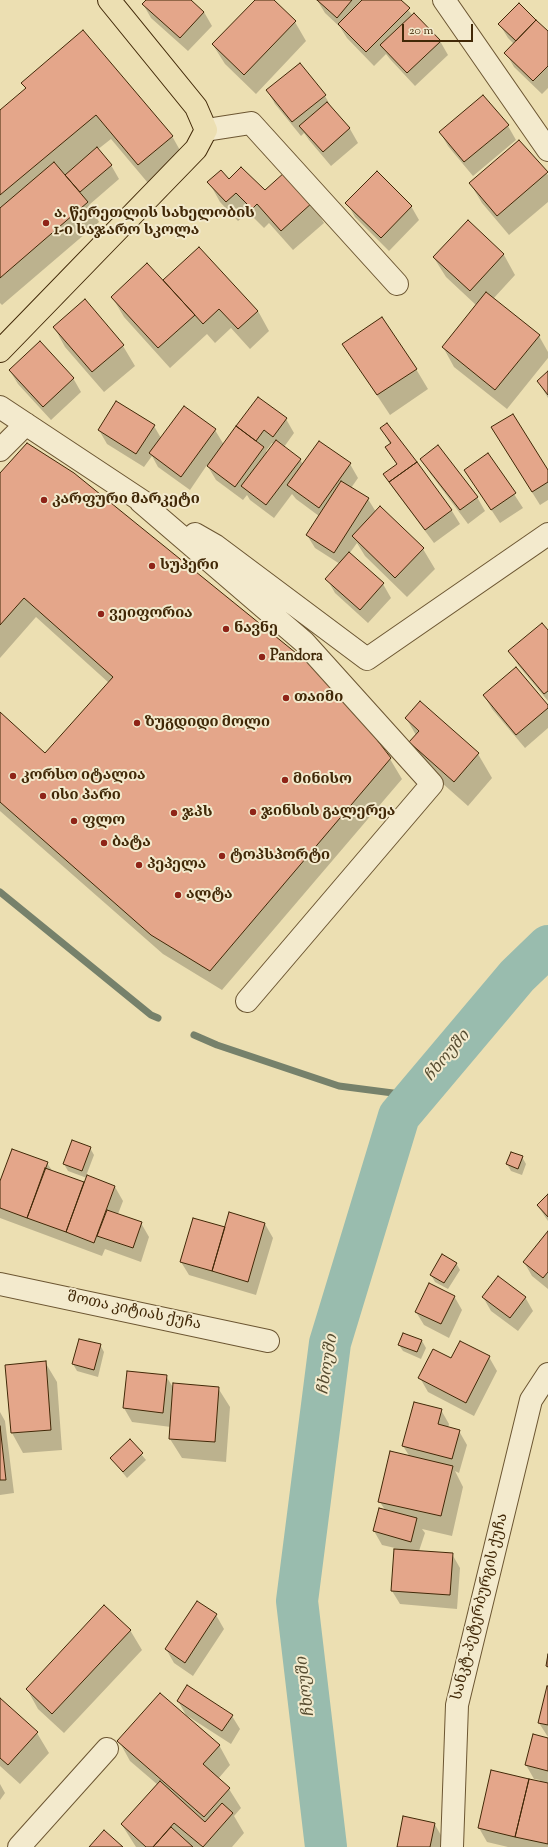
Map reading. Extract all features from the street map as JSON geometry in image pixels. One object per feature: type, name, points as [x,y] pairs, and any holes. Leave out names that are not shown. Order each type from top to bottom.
[{"type":"main road","points":[[0,351],[196,149],[206,130],[196,107],[109,0]]},
{"type":"street","points":[[444,0],[548,150]]},
{"type":"street","points":[[206,130],[251,122],[397,284]]},
{"type":"street","points":[[0,407],[142,502],[216,546],[367,659],[548,534]]},
{"type":"street","points":[[0,450],[26,424]]},
{"type":"street","points":[[142,502],[304,642],[432,784],[247,1001]]},
{"type":"street","name":"შოთა კიტიას ქუჩა","points":[[0,1284],[268,1341]]},
{"type":"street","name":"სანკტ-პეტერბურგის ქუჩა","points":[[452,1847],[457,1705],[531,1400],[548,1374]]},
{"type":"street","points":[[19,1847],[107,1750]]},
{"type":"building","points":[[146,0],[191,0],[204,12],[180,38],[142,4]]},
{"type":"building","points":[[255,0],[274,0],[296,21],[244,75],[212,44]]},
{"type":"building","points":[[317,0],[352,0],[337,18]]},
{"type":"building","points":[[362,0],[401,0],[410,8],[366,52],[338,24]]},
{"type":"building","points":[[519,3],[536,20],[516,41],[498,24]]},
{"type":"building","points":[[414,13],[441,41],[407,73],[380,45]]},
{"type":"building","points":[[536,20],[548,31],[548,66],[533,81],[504,53]]},
{"type":"building","points":[[83,30],[173,136],[138,165],[96,115],[0,195],[0,110],[26,88],[21,83]]},
{"type":"building","points":[[300,63],[326,95],[292,122],[266,90]]},
{"type":"building","points":[[483,95],[509,125],[464,162],[439,132]]},
{"type":"building","points":[[327,102],[350,128],[323,152],[299,126]]},
{"type":"building","points":[[519,140],[548,172],[497,216],[469,183]]},
{"type":"building","points":[[97,147],[112,165],[80,192],[65,175]]},
{"type":"building","points":[[54,162],[88,202],[0,278],[0,208]]},
{"type":"building","points":[[241,167],[265,190],[285,172],[313,202],[281,231],[257,204],[252,209],[236,193],[226,202],[207,182],[221,170],[229,179]]},
{"type":"building","points":[[377,171],[412,206],[381,238],[345,203]]},
{"type":"building","points":[[468,220],[504,254],[470,291],[433,257]]},
{"type":"building","points":[[199,247],[258,311],[238,329],[219,309],[203,324],[163,280]]},
{"type":"building","points":[[147,263],[195,315],[158,348],[111,297]]},
{"type":"building","points":[[486,292],[540,335],[495,390],[442,347]]},
{"type":"building","points":[[85,299],[124,345],[92,372],[53,327]]},
{"type":"building","points":[[382,317],[417,369],[377,395],[342,344]]},
{"type":"building","points":[[40,341],[74,378],[43,407],[9,370]]},
{"type":"building","points":[[548,371],[548,395],[537,381]]},
{"type":"building","points":[[258,397],[287,418],[273,437],[264,430],[256,441],[236,426]]},
{"type":"building","points":[[116,401],[155,425],[136,454],[98,430]]},
{"type":"building","points":[[184,406],[216,429],[181,477],[149,453]]},
{"type":"building","points":[[513,414],[548,470],[548,482],[532,492],[491,427]]},
{"type":"building","points":[[387,423],[417,462],[389,482],[383,474],[397,464],[385,447],[391,443],[380,428]]},
{"type":"building","points":[[236,426],[264,447],[235,487],[207,466]]},
{"type":"building","points":[[276,440],[301,459],[266,505],[241,486]]},
{"type":"building","points":[[319,441],[351,463],[319,508],[287,485]]},
{"type":"building","points":[[27,443],[74,473],[333,683],[391,758],[210,971],[151,935],[0,802],[0,712],[45,753],[113,677],[24,598],[0,625],[0,473]]},
{"type":"building","points":[[438,445],[478,497],[460,510],[420,459]]},
{"type":"building","points":[[488,453],[516,493],[491,510],[464,470]]},
{"type":"building","points":[[417,462],[452,510],[425,530],[389,482]]},
{"type":"building","points":[[341,481],[369,498],[334,553],[306,535]]},
{"type":"building","points":[[380,506],[424,548],[395,578],[352,536]]},
{"type":"building","points":[[349,552],[384,583],[360,610],[325,579]]},
{"type":"building","points":[[542,623],[548,630],[548,691],[544,694],[508,651]]},
{"type":"building","points":[[516,667],[548,705],[548,708],[516,735],[483,695]]},
{"type":"building","points":[[420,701],[479,753],[454,782],[409,742],[419,731],[405,718]]},
{"type":"building","points":[[72,1140],[91,1147],[82,1171],[63,1164]]},
{"type":"building","points":[[12,1149],[48,1162],[27,1218],[0,1208],[0,1181]]},
{"type":"building","points":[[511,1152],[523,1156],[518,1169],[506,1164]]},
{"type":"building","points":[[45,1168],[84,1182],[66,1232],[27,1218]]},
{"type":"building","points":[[87,1175],[115,1186],[94,1243],[66,1232]]},
{"type":"building","points":[[548,1194],[548,1217],[537,1205]]},
{"type":"building","points":[[107,1210],[142,1222],[133,1248],[97,1236]]},
{"type":"building","points":[[229,1212],[265,1223],[248,1282],[212,1271]]},
{"type":"building","points":[[193,1218],[225,1227],[212,1271],[180,1262]]},
{"type":"building","points":[[548,1231],[548,1272],[543,1278],[523,1262]]},
{"type":"building","points":[[442,1254],[457,1263],[444,1283],[430,1275]]},
{"type":"building","points":[[498,1276],[526,1297],[510,1318],[482,1297]]},
{"type":"building","points":[[429,1283],[455,1296],[441,1324],[415,1312]]},
{"type":"building","points":[[403,1333],[422,1340],[417,1352],[398,1345]]},
{"type":"building","points":[[79,1339],[101,1344],[94,1370],[72,1364]]},
{"type":"building","points":[[460,1341],[490,1356],[466,1403],[418,1378],[433,1349],[451,1358]]},
{"type":"building","points":[[46,1361],[51,1430],[11,1433],[5,1365]]},
{"type":"building","points":[[127,1371],[167,1375],[163,1413],[123,1408]]},
{"type":"building","points":[[173,1383],[219,1387],[215,1442],[169,1439]]},
{"type":"building","points":[[414,1402],[442,1409],[438,1424],[460,1430],[452,1459],[402,1446]]},
{"type":"building","points":[[0,1426],[6,1480],[0,1480]]},
{"type":"building","points":[[130,1439],[143,1453],[123,1472],[110,1458]]},
{"type":"building","points":[[390,1451],[453,1466],[441,1516],[378,1502]]},
{"type":"building","points":[[379,1508],[417,1518],[411,1542],[373,1531]]},
{"type":"building","points":[[394,1549],[453,1553],[450,1595],[391,1591]]},
{"type":"building","points":[[197,1601],[217,1614],[185,1663],[165,1649]]},
{"type":"building","points":[[104,1605],[131,1630],[52,1714],[26,1689]]},
{"type":"building","points":[[548,1654],[548,1667],[546,1666]]},
{"type":"building","points":[[187,1685],[233,1715],[222,1731],[177,1701]]},
{"type":"building","points":[[548,1686],[548,1725],[538,1723]]},
{"type":"building","points":[[160,1693],[220,1745],[203,1764],[230,1788],[204,1817],[117,1741]]},
{"type":"building","points":[[0,1698],[38,1732],[8,1765],[0,1758]]},
{"type":"building","points":[[533,1734],[548,1738],[548,1771],[525,1765]]},
{"type":"building","points":[[491,1770],[529,1779],[515,1837],[478,1828]]},
{"type":"building","points":[[529,1779],[548,1783],[548,1844],[515,1837]]},
{"type":"building","points":[[160,1781],[205,1822],[222,1803],[233,1813],[203,1847],[174,1823],[153,1847],[146,1847],[121,1824]]},
{"type":"building","points":[[403,1816],[435,1823],[430,1847],[397,1847]]},
{"type":"building","points":[[171,1827],[193,1847],[153,1847]]},
{"type":"building","points":[[104,1830],[123,1847],[89,1847]]},
{"type":"waterway","points":[[0,892],[151,1015],[158,1018]]},
{"type":"waterway","name":"ჩხოუში","points":[[326,1847],[297,1601],[330,1343],[399,1116],[517,976],[548,946]]},
{"type":"waterway","points":[[194,1035],[217,1045],[339,1086],[416,1096]]},
{"type":"place","name":"ა. წერეთლის სახელობის 1-ი საჯარო სკოლა","points":[[46,223]]},
{"type":"place","name":"კარფური მარკეტი","points":[[44,500]]},
{"type":"place","name":"სუპერი","points":[[152,566]]},
{"type":"place","name":"ვეიფორია","points":[[101,614]]},
{"type":"place","name":"ნავნე","points":[[226,629]]},
{"type":"place","name":"Pandora","points":[[262,657]]},
{"type":"place","name":"თაიმი","points":[[286,698]]},
{"type":"place","name":"ზუგდიდი მოლი","points":[[137,723]]},
{"type":"place","name":"კორსო იტალია","points":[[13,776]]},
{"type":"place","name":"მინისო","points":[[285,780]]},
{"type":"place","name":"ისი პარი","points":[[43,796]]},
{"type":"place","name":"ჯინსის გალერეა","points":[[253,812]]},
{"type":"place","name":"ჯპს","points":[[174,813]]},
{"type":"place","name":"ფლო","points":[[74,821]]},
{"type":"place","name":"ბატა","points":[[104,843]]},
{"type":"place","name":"ტოპსპორტი","points":[[222,856]]},
{"type":"place","name":"პეპელა","points":[[139,865]]},
{"type":"place","name":"ალტა","points":[[178,895]]}]
